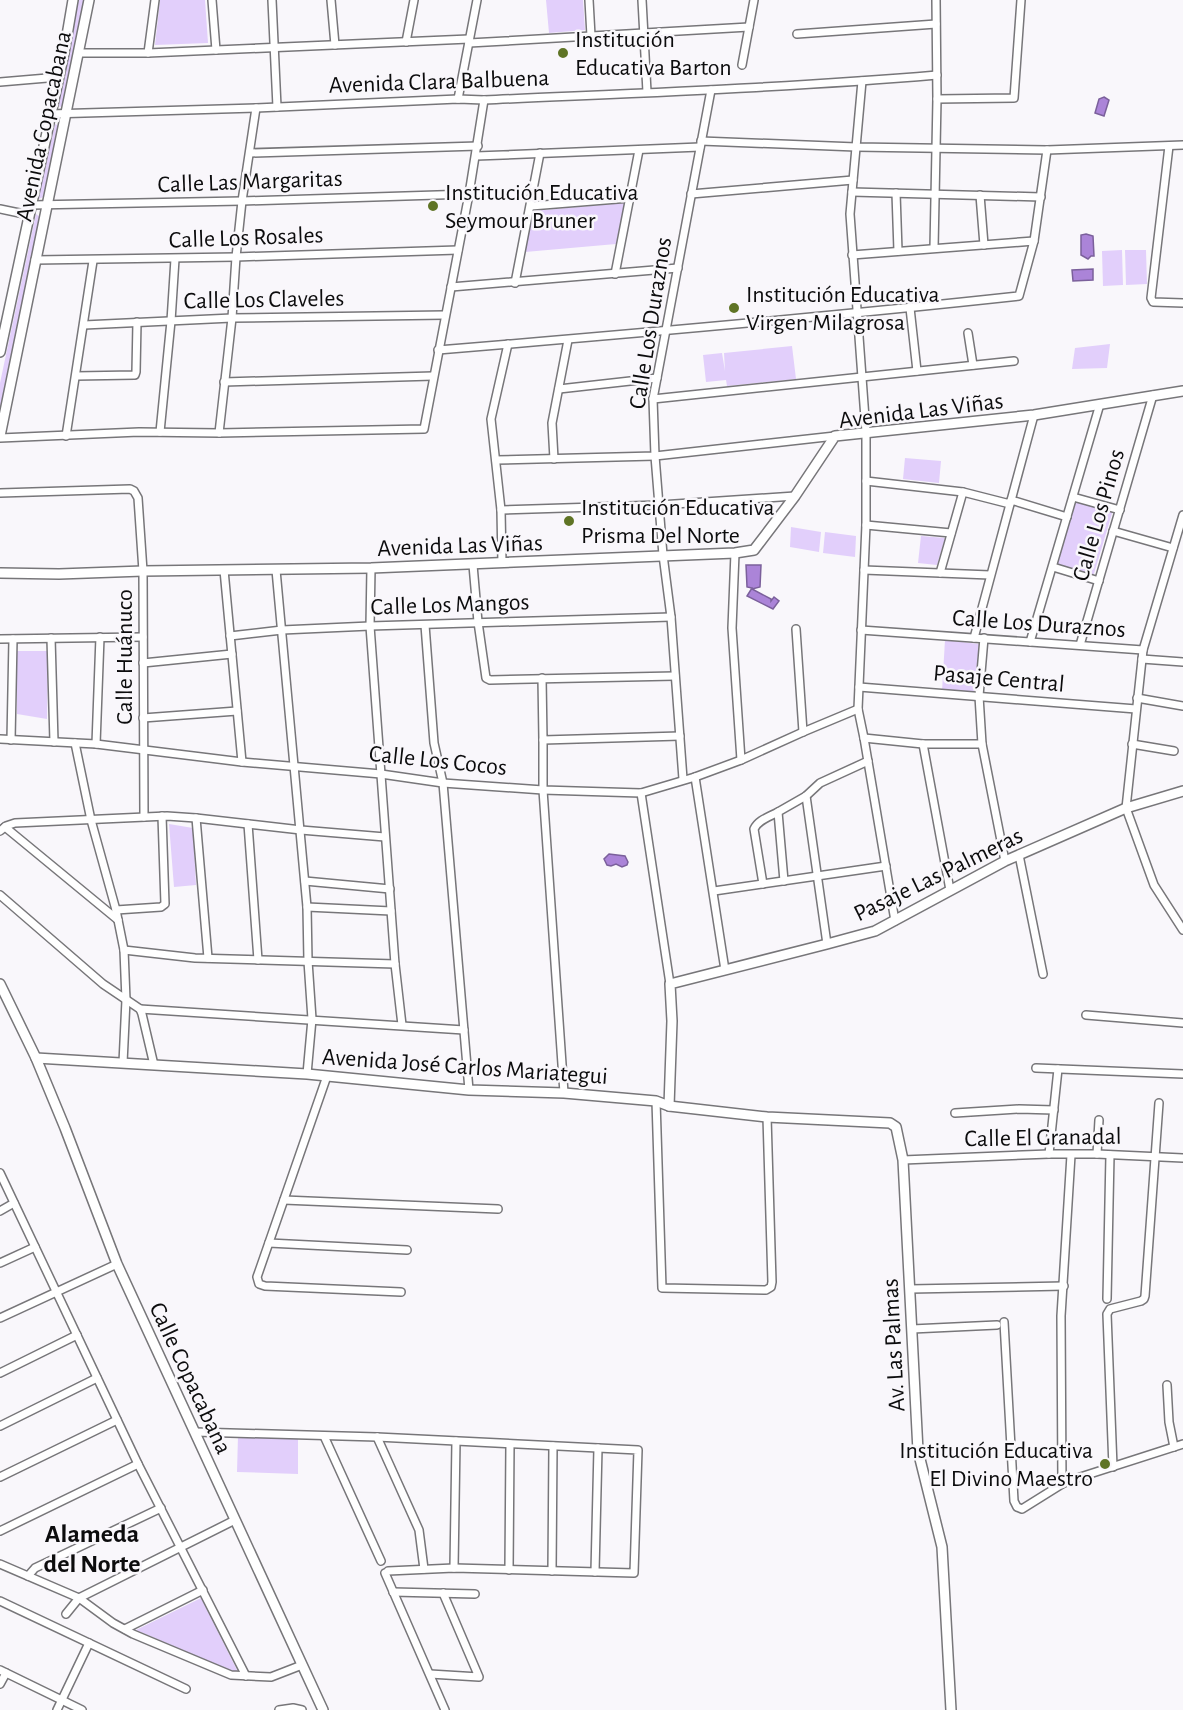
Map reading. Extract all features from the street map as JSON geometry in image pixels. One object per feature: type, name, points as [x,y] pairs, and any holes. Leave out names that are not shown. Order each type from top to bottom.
[{"type":"street","name":"Avenida Copacabana","points":[[0,352],[59,77],[73,0]]},
{"type":"street","name":"Avenida Copacabana","points":[[0,437],[89,0]]},
{"type":"street","points":[[148,52],[155,0]]},
{"type":"street","points":[[212,0],[216,50]]},
{"type":"street","points":[[272,0],[277,107]]},
{"type":"street","points":[[331,0],[335,45]]},
{"type":"street","points":[[406,42],[414,0]]},
{"type":"street","points":[[458,99],[477,0]]},
{"type":"street","points":[[589,0],[591,36]]},
{"type":"street","points":[[642,0],[647,92]]},
{"type":"street","points":[[742,64],[754,0]]},
{"type":"street","points":[[934,248],[936,0]]},
{"type":"street","points":[[937,99],[1014,98],[1021,0]]},
{"type":"street","points":[[797,34],[936,24]]},
{"type":"street","points":[[79,53],[469,41],[749,27]]},
{"type":"street","name":"Avenida Clara Balbuena","points":[[50,114],[711,90],[937,75]]},
{"type":"street","points":[[0,82],[59,77]]},
{"type":"street","points":[[862,81],[850,214],[866,432],[866,525],[858,709],[895,921]]},
{"type":"street","name":"Calle Los Duraznos","points":[[683,779],[671,617],[663,555],[655,456],[653,399],[711,90]]},
{"type":"street","points":[[0,437],[160,432],[424,429],[478,146],[484,99]]},
{"type":"street","points":[[219,433],[242,201],[256,108]]},
{"type":"street","points":[[476,156],[639,150],[701,144],[1047,150],[1183,145]]},
{"type":"street","points":[[250,153],[478,146]]},
{"type":"street","points":[[1169,146],[1151,298],[1153,302],[1183,303]]},
{"type":"street","points":[[615,274],[639,150]]},
{"type":"street","points":[[438,350],[856,314],[1019,296],[1034,241],[1047,150]]},
{"type":"street","points":[[515,283],[540,153]]},
{"type":"street","points":[[691,194],[853,180]]},
{"type":"street","points":[[852,192],[1041,197]]},
{"type":"street","points":[[897,193],[898,251]]},
{"type":"street","name":"Calle Las Margaritas","points":[[0,209],[30,210],[47,205],[469,194]]},
{"type":"street","points":[[980,195],[984,244]]},
{"type":"street","points":[[531,206],[630,198]]},
{"type":"street","points":[[852,255],[1034,241]]},
{"type":"street","name":"Calle Los Rosales","points":[[35,260],[93,261],[458,250]]},
{"type":"street","points":[[160,432],[175,259]]},
{"type":"street","points":[[66,436],[93,261]]},
{"type":"street","points":[[451,287],[678,268]]},
{"type":"street","points":[[910,308],[917,371]]},
{"type":"street","name":"Calle Los Claveles","points":[[84,325],[232,318],[445,315]]},
{"type":"street","points":[[76,376],[135,375],[136,322]]},
{"type":"street","points":[[968,333],[973,365]]},
{"type":"street","points":[[554,459],[552,423],[568,340]]},
{"type":"street","points":[[502,563],[501,510],[491,419],[508,344]]},
{"type":"street","points":[[653,399],[1014,361]]},
{"type":"street","points":[[224,382],[433,376]]},
{"type":"street","points":[[559,388],[657,378]]},
{"type":"street","name":"Avenida Las Viñas","points":[[0,573],[371,568],[735,553],[754,550],[795,496],[835,436],[1034,415],[1183,391]]},
{"type":"street","name":"Calle Los Pinos","points":[[1080,645],[1153,395]]},
{"type":"street","points":[[1030,642],[1100,404]]},
{"type":"street","points":[[974,638],[1034,415]]},
{"type":"street","points":[[496,460],[655,456],[835,436]]},
{"type":"street","points":[[866,481],[963,492],[1067,517]]},
{"type":"street","name":"Calle Huánuco","points":[[0,493],[130,489],[138,498],[143,571],[144,817]]},
{"type":"street","points":[[940,573],[963,492]]},
{"type":"street","points":[[501,510],[660,505],[795,496]]},
{"type":"street","points":[[1073,497],[1120,510]]},
{"type":"street","points":[[1183,515],[1143,650],[1126,808],[1154,885],[1183,930]]},
{"type":"street","points":[[866,525],[951,533]]},
{"type":"street","points":[[1113,531],[1173,548]]},
{"type":"street","points":[[735,553],[732,628],[741,760]]},
{"type":"street","points":[[473,565],[486,678],[490,680],[675,676]]},
{"type":"street","points":[[1053,567],[1099,581]]},
{"type":"street","points":[[371,568],[370,626],[395,964],[402,1025]]},
{"type":"street","points":[[224,570],[242,762]]},
{"type":"street","points":[[276,570],[307,907],[312,1019],[307,1074]]},
{"type":"street","points":[[864,570],[990,575]]},
{"type":"street","name":"Calle Los Mangos","points":[[230,636],[282,630],[370,626],[671,617]]},
{"type":"street","points":[[425,625],[434,743],[442,783],[469,1090]]},
{"type":"street","points":[[796,629],[803,732]]},
{"type":"street","name":"Calle Los Duraznos","points":[[861,630],[1143,650]]},
{"type":"street","points":[[96,744],[100,637]]},
{"type":"street","points":[[0,639],[143,637]]},
{"type":"street","points":[[51,638],[54,742]]},
{"type":"street","points":[[984,638],[979,696],[982,744],[1005,861]]},
{"type":"street","points":[[11,740],[13,639]]},
{"type":"street","points":[[143,663],[232,654]]},
{"type":"street","points":[[1142,659],[1183,662]]},
{"type":"street","points":[[542,678],[543,790],[564,1093]]},
{"type":"street","name":"Pasaje Central","points":[[859,687],[1136,709]]},
{"type":"street","points":[[1137,698],[1183,705]]},
{"type":"street","name":"Calle Los Cocos","points":[[0,739],[96,744],[242,762],[381,774],[442,783],[543,790],[640,793],[695,777],[741,760],[858,709]]},
{"type":"street","points":[[143,718],[237,711]]},
{"type":"street","points":[[543,740],[680,736]]},
{"type":"street","points":[[864,738],[923,744],[982,744]]},
{"type":"street","points":[[75,743],[91,820],[116,910],[124,950],[126,1000],[123,1062]]},
{"type":"street","points":[[923,744],[950,890]]},
{"type":"street","points":[[1132,744],[1174,751]]},
{"type":"street","points":[[763,884],[754,829],[756,824],[806,796],[820,783],[868,761]]},
{"type":"street","points":[[695,777],[725,970]]},
{"type":"street","name":"Pasaje Las Palmeras","points":[[670,984],[875,931],[1005,861],[1126,808],[1183,791]]},
{"type":"street","points":[[640,793],[670,984],[672,1021],[669,1106]]},
{"type":"street","points":[[806,796],[827,944]]},
{"type":"street","points":[[778,813],[784,881]]},
{"type":"street","points":[[118,920],[2,829],[15,823],[162,816],[386,837]]},
{"type":"street","points":[[116,910],[161,907],[165,904],[162,816]]},
{"type":"street","points":[[196,818],[208,958]]},
{"type":"street","points":[[248,824],[258,960]]},
{"type":"street","points":[[1019,855],[1043,974]]},
{"type":"street","points":[[714,891],[886,866]]},
{"type":"street","points":[[305,881],[390,889]]},
{"type":"street","points":[[0,896],[103,984],[140,1009],[464,1030]]},
{"type":"street","points":[[307,907],[391,911]]},
{"type":"street","points":[[124,950],[208,958],[395,964]]},
{"type":"street","name":"Calle Copacabana","points":[[0,984],[4,1002],[36,1058],[66,1128],[117,1264],[322,1710]]},
{"type":"street","points":[[140,1009],[154,1065]]},
{"type":"street","points":[[1086,1015],[1183,1023]]},
{"type":"street","name":"Avenida José Carlos Mariategui","points":[[36,1058],[307,1074],[469,1090],[564,1093],[656,1101],[669,1106],[767,1117],[890,1123]]},
{"type":"street","points":[[1036,1068],[1183,1074]]},
{"type":"street","points":[[1049,1154],[1058,1069]]},
{"type":"street","points":[[327,1076],[257,1277],[259,1284],[401,1292]]},
{"type":"street","points":[[656,1101],[663,1288],[766,1290],[771,1287],[767,1117]]},
{"type":"street","points":[[1113,1467],[1107,1314],[1110,1309],[1144,1299],[1159,1102]]},
{"type":"street","points":[[955,1113],[1019,1109],[1054,1110]]},
{"type":"street","points":[[1097,1154],[1099,1120]]},
{"type":"street","name":"Av. Las Palmas","points":[[890,1123],[896,1127],[903,1160],[918,1451],[942,1547],[951,1710]]},
{"type":"street","name":"Calle El Granadal","points":[[903,1160],[1049,1154],[1183,1158]]},
{"type":"street","points":[[1062,1484],[1061,1316],[1071,1155]]},
{"type":"street","points":[[1107,1299],[1110,1155]]},
{"type":"street","points":[[0,1173],[138,1464],[246,1676]]},
{"type":"street","points":[[284,1200],[498,1209]]},
{"type":"street","points":[[0,1211],[14,1203]]},
{"type":"street","points":[[269,1243],[407,1250]]},
{"type":"street","points":[[0,1263],[35,1247]]},
{"type":"street","points":[[0,1318],[117,1264]]},
{"type":"street","points":[[910,1289],[1064,1286]]},
{"type":"street","points":[[912,1329],[1001,1323],[1014,1501],[1017,1507],[1022,1509],[1062,1484],[1183,1444]]},
{"type":"street","points":[[0,1373],[77,1335]]},
{"type":"street","points":[[0,1426],[97,1378]]},
{"type":"street","points":[[1167,1385],[1169,1422],[1174,1447]]},
{"type":"street","points":[[0,1477],[117,1420]]},
{"type":"street","points":[[195,1432],[377,1437],[638,1450],[634,1573],[454,1568],[386,1572],[445,1710]]},
{"type":"street","points":[[324,1436],[381,1561]]},
{"type":"street","points":[[377,1437],[419,1530],[424,1569]]},
{"type":"street","points":[[454,1568],[456,1441]]},
{"type":"street","points":[[508,1570],[510,1444]]},
{"type":"street","points":[[552,1571],[553,1446]]},
{"type":"street","points":[[595,1572],[598,1448]]},
{"type":"street","points":[[0,1531],[138,1464]]},
{"type":"street","points":[[28,1576],[35,1568],[161,1508]]},
{"type":"street","points":[[66,1614],[79,1598],[235,1520]]},
{"type":"street","points":[[0,1564],[79,1598],[125,1629],[231,1675],[270,1677],[302,1665]]},
{"type":"street","points":[[125,1629],[203,1590]]},
{"type":"street","points":[[393,1592],[475,1594]]},
{"type":"street","points":[[430,1674],[479,1677],[442,1593]]},
{"type":"street","points":[[0,1601],[186,1689]]},
{"type":"street","points":[[57,1710],[89,1643]]},
{"type":"street","points":[[0,1684],[3,1672],[82,1710]]},
{"type":"street","points":[[279,1710],[293,1708],[302,1710]]},
{"type":"shaded area","points":[[78,0],[84,0],[60,107],[57,105]]},
{"type":"shaded area","points":[[160,0],[205,0],[208,43],[155,45]]},
{"type":"shaded area","points":[[546,0],[583,0],[585,30],[549,33]]},
{"type":"shaded area","points":[[1104,97],[1109,100],[1104,116],[1095,113],[1099,99]]},
{"type":"shaded area","points":[[55,124],[59,126],[43,197],[39,199],[38,198]]},
{"type":"shaded area","points":[[625,203],[616,244],[525,252],[533,211]]},
{"type":"shaded area","points":[[36,214],[40,217],[0,409],[0,383]]},
{"type":"shaded area","points":[[1081,235],[1093,236],[1094,256],[1088,259],[1081,255]]},
{"type":"shaded area","points":[[1122,250],[1123,285],[1103,286],[1102,251]]},
{"type":"shaded area","points":[[1125,250],[1146,250],[1147,284],[1126,285]]},
{"type":"shaded area","points":[[1093,269],[1093,280],[1073,281],[1072,270]]},
{"type":"shaded area","points":[[1110,344],[1107,368],[1072,369],[1075,348]]},
{"type":"shaded area","points":[[792,346],[796,379],[727,386],[726,380],[706,382],[703,355],[722,353],[725,371],[724,353]]},
{"type":"shaded area","points":[[905,458],[941,461],[939,483],[903,479]]},
{"type":"shaded area","points":[[1075,500],[1113,510],[1093,577],[1056,565]]},
{"type":"shaded area","points":[[791,527],[821,532],[819,552],[790,547]]},
{"type":"shaded area","points":[[825,532],[856,536],[855,557],[823,553]]},
{"type":"shaded area","points":[[921,536],[945,538],[937,565],[918,563]]},
{"type":"shaded area","points":[[746,565],[761,565],[760,587],[752,589],[771,601],[774,597],[779,601],[773,609],[747,596],[752,588],[747,587]]},
{"type":"shaded area","points":[[945,640],[979,644],[974,693],[942,691]]},
{"type":"shaded area","points":[[17,651],[48,651],[47,719],[17,714]]},
{"type":"shaded area","points":[[169,824],[193,828],[196,885],[174,887]]},
{"type":"shaded area","points":[[609,854],[625,856],[627,865],[622,867],[616,864],[607,865],[604,859]]},
{"type":"shaded area","points":[[238,1436],[298,1438],[298,1474],[237,1472]]},
{"type":"shaded area","points":[[201,1598],[239,1674],[136,1630]]},
{"type":"place","name":"Institución Educativa Barton","points":[[563,53]]},
{"type":"place","name":"Institución Educativa Seymour Bruner","points":[[433,206]]},
{"type":"place","name":"Institución Educativa Virgen Milagrosa","points":[[734,308]]},
{"type":"place","name":"Institución Educativa Prisma Del Norte","points":[[569,521]]},
{"type":"place","name":"Institución Educativa El Divino Maestro","points":[[1105,1464]]},
{"type":"district","name":"Alameda del Norte","points":[[92,1548]]}]
